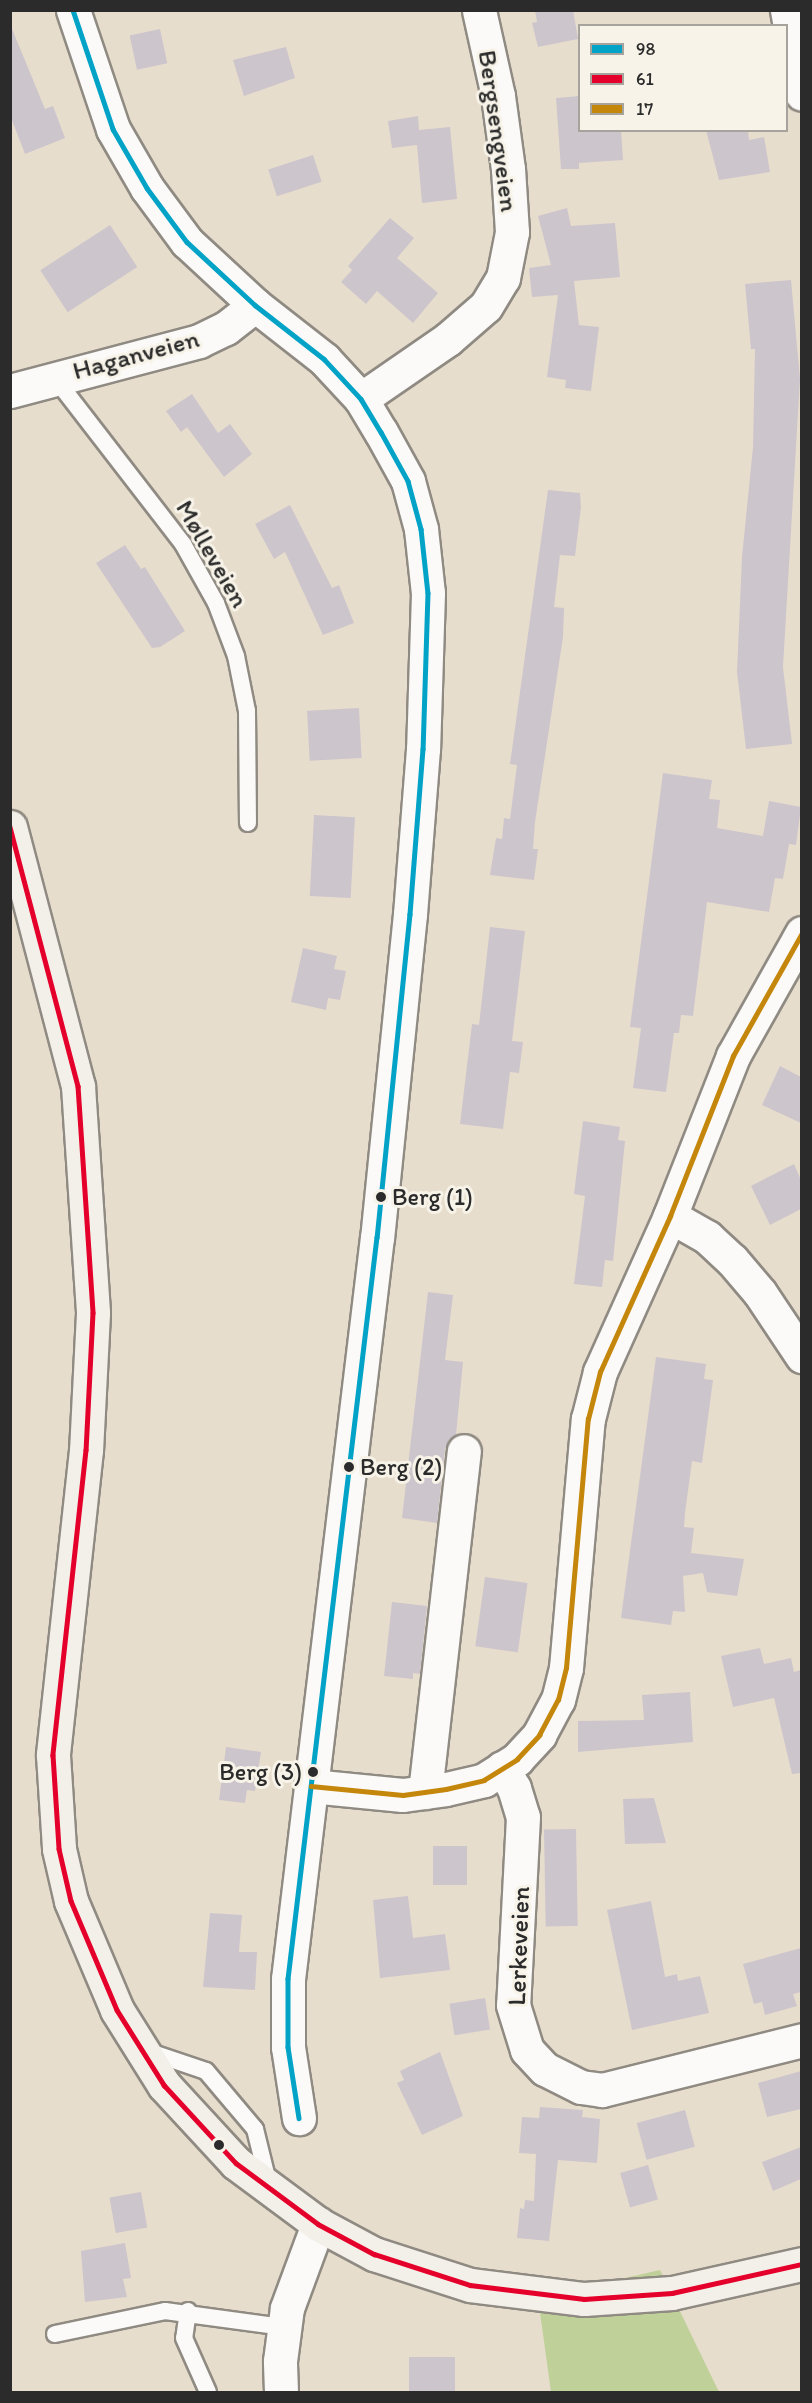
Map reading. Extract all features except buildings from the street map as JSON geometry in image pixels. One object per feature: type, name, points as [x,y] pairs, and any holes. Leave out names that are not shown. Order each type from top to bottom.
[{"type":"main road","points":[[10,827],[16,865],[78,1086],[93,1313],[86,1450],[53,1755],[58,1849],[81,1930],[139,2048],[198,2126],[271,2192],[318,2224],[374,2254],[435,2276],[540,2296],[584,2299],[672,2293],[801,2264]]},
{"type":"street","points":[[73,10],[113,129],[147,188],[187,242],[255,305],[324,359],[361,399],[408,481],[421,529],[428,593],[423,738],[410,914],[377,1237],[288,1979],[288,2047],[299,2118]]},
{"type":"street","name":"Bergsengveien","points":[[361,399],[448,339],[486,306],[502,278],[512,232],[508,169],[498,96],[478,10]]},
{"type":"street","points":[[787,10],[801,94]]},
{"type":"street","name":"Haganveien","points":[[10,391],[54,377],[199,341],[226,328],[255,305]]},
{"type":"street","points":[[311,1785],[403,1795],[484,1780],[517,1759],[539,1735],[558,1700],[566,1668],[588,1419],[600,1372],[670,1216],[733,1056],[801,933]]},
{"type":"street","points":[[670,1216],[707,1237],[732,1260],[760,1293],[801,1356]]},
{"type":"street","points":[[425,1792],[464,1451]]},
{"type":"street","name":"Lerkeveien","points":[[502,1768],[523,1817],[513,2005],[527,2050],[545,2069],[581,2087],[602,2090],[801,2040]]},
{"type":"street","points":[[280,2392],[284,2327],[293,2287],[318,2224]]},
{"type":"lane","name":"Mølleveien","points":[[54,377],[183,544],[216,603],[236,656],[247,711],[248,823]]},
{"type":"lane","points":[[55,2334],[165,2311],[188,2312],[284,2327]]},
{"type":"lane","points":[[188,2312],[184,2338],[208,2392]]},
{"type":"green space","points":[[660,2270],[719,2392],[551,2392],[538,2298]]},
{"type":"transit line","name":"98","points":[[73,10],[113,129],[147,188],[187,242],[255,305],[324,359],[361,399],[408,481],[421,529],[428,593],[423,749],[410,914],[377,1237],[288,1979],[288,2047],[299,2118]]},
{"type":"transit line","name":"61","points":[[10,827],[78,1086],[93,1313],[86,1450],[53,1755],[59,1849],[71,1901],[117,2010],[164,2085],[236,2163],[318,2224],[374,2254],[470,2285],[584,2299],[672,2293],[802,2264]]},
{"type":"transit line","name":"17","points":[[311,1786],[403,1795],[446,1789],[484,1780],[517,1759],[539,1735],[558,1700],[566,1668],[588,1419],[600,1372],[670,1216],[733,1056],[802,933]]},
{"type":"place","name":"Berg (1)","points":[[381,1197]]},
{"type":"place","name":"Berg (2)","points":[[349,1467]]},
{"type":"place","name":"Berg (3)","points":[[313,1772]]}]
